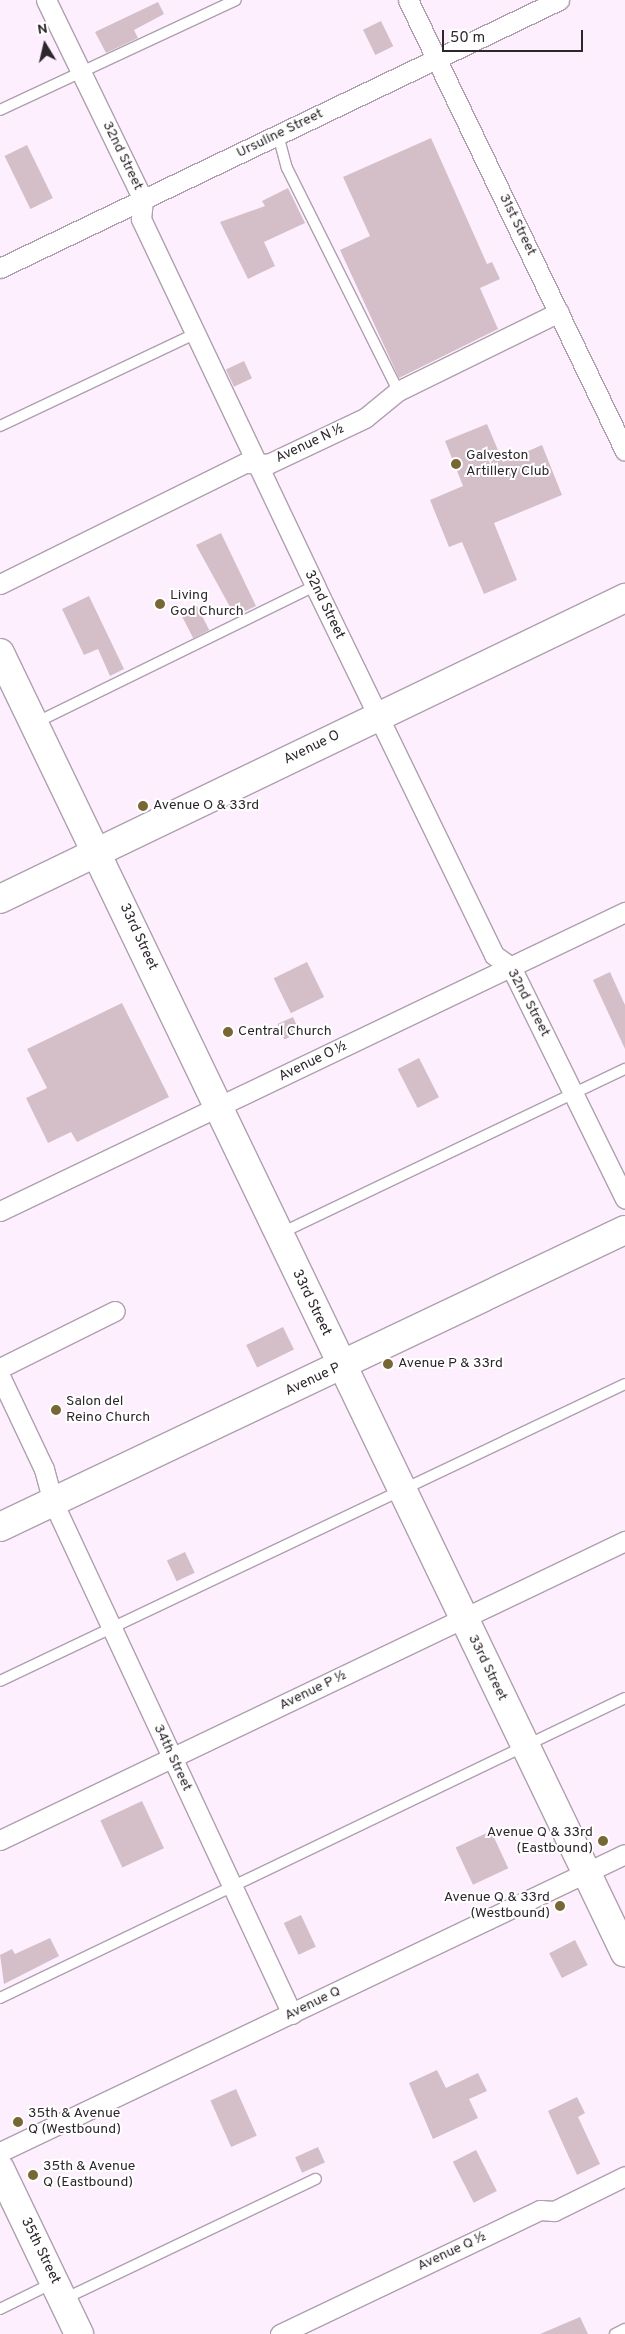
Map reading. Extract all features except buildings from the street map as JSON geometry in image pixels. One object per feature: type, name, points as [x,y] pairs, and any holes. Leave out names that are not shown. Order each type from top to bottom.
[{"type":"street","name":"32nd Street","points":[[46,0],[143,200],[141,219],[315,586],[494,955],[511,967],[625,1199]]},
{"type":"street","name":"31st Street","points":[[408,0],[625,451]]},
{"type":"street","name":"Ursuline Street","points":[[0,268],[559,0]]},
{"type":"street","name":"Avenue N ½","points":[[0,584],[245,463],[273,462],[365,418],[398,391],[559,312]]},
{"type":"street","name":"Avenue O","points":[[0,899],[625,598]]},
{"type":"street","name":"33rd Street","points":[[0,653],[98,852],[278,1235],[625,1953]]},
{"type":"street","name":"Avenue O ½","points":[[0,1211],[625,912]]},
{"type":"street","name":"Avenue P","points":[[0,1527],[342,1367],[625,1230]]},
{"type":"street","points":[[0,1368],[115,1311]]},
{"type":"street","name":"34th Street","points":[[0,1376],[44,1470],[53,1502],[111,1629],[292,2014]]},
{"type":"street","name":"Avenue P ½","points":[[0,1840],[625,1541]]},
{"type":"street","name":"Avenue Q","points":[[0,2152],[625,1854]]},
{"type":"street","name":"35th Street","points":[[0,2169],[79,2334]]},
{"type":"street","name":"Avenue Q ½","points":[[280,2334],[540,2210],[554,2210],[625,2176]]},
{"type":"lane","points":[[0,110],[236,0]]},
{"type":"lane","points":[[278,135],[287,168],[398,391]]},
{"type":"lane","points":[[0,426],[195,334]]},
{"type":"lane","points":[[34,723],[315,586]]},
{"type":"lane","points":[[278,1235],[625,1069]]},
{"type":"lane","points":[[0,1681],[625,1384]]},
{"type":"lane","points":[[0,1998],[625,1698]]},
{"type":"lane","points":[[0,2309],[58,2291],[316,2178]]},
{"type":"lane","points":[[615,2334],[625,2330]]},
{"type":"place","name":"Galveston Artillery Club","points":[[456,464]]},
{"type":"place","name":"Living God Church","points":[[160,604]]},
{"type":"place","name":"Avenue O & 33rd","points":[[143,806]]},
{"type":"place","name":"Central Church","points":[[228,1032]]},
{"type":"place","name":"Avenue P & 33rd","points":[[388,1364]]},
{"type":"place","name":"Salon del Reino Church","points":[[56,1410]]},
{"type":"place","name":"Avenue Q & 33rd (Eastbound)","points":[[603,1841]]},
{"type":"place","name":"Avenue Q & 33rd (Westbound)","points":[[560,1906]]},
{"type":"place","name":"35th & Avenue Q (Westbound)","points":[[18,2122]]},
{"type":"place","name":"35th & Avenue Q (Eastbound)","points":[[33,2175]]}]
